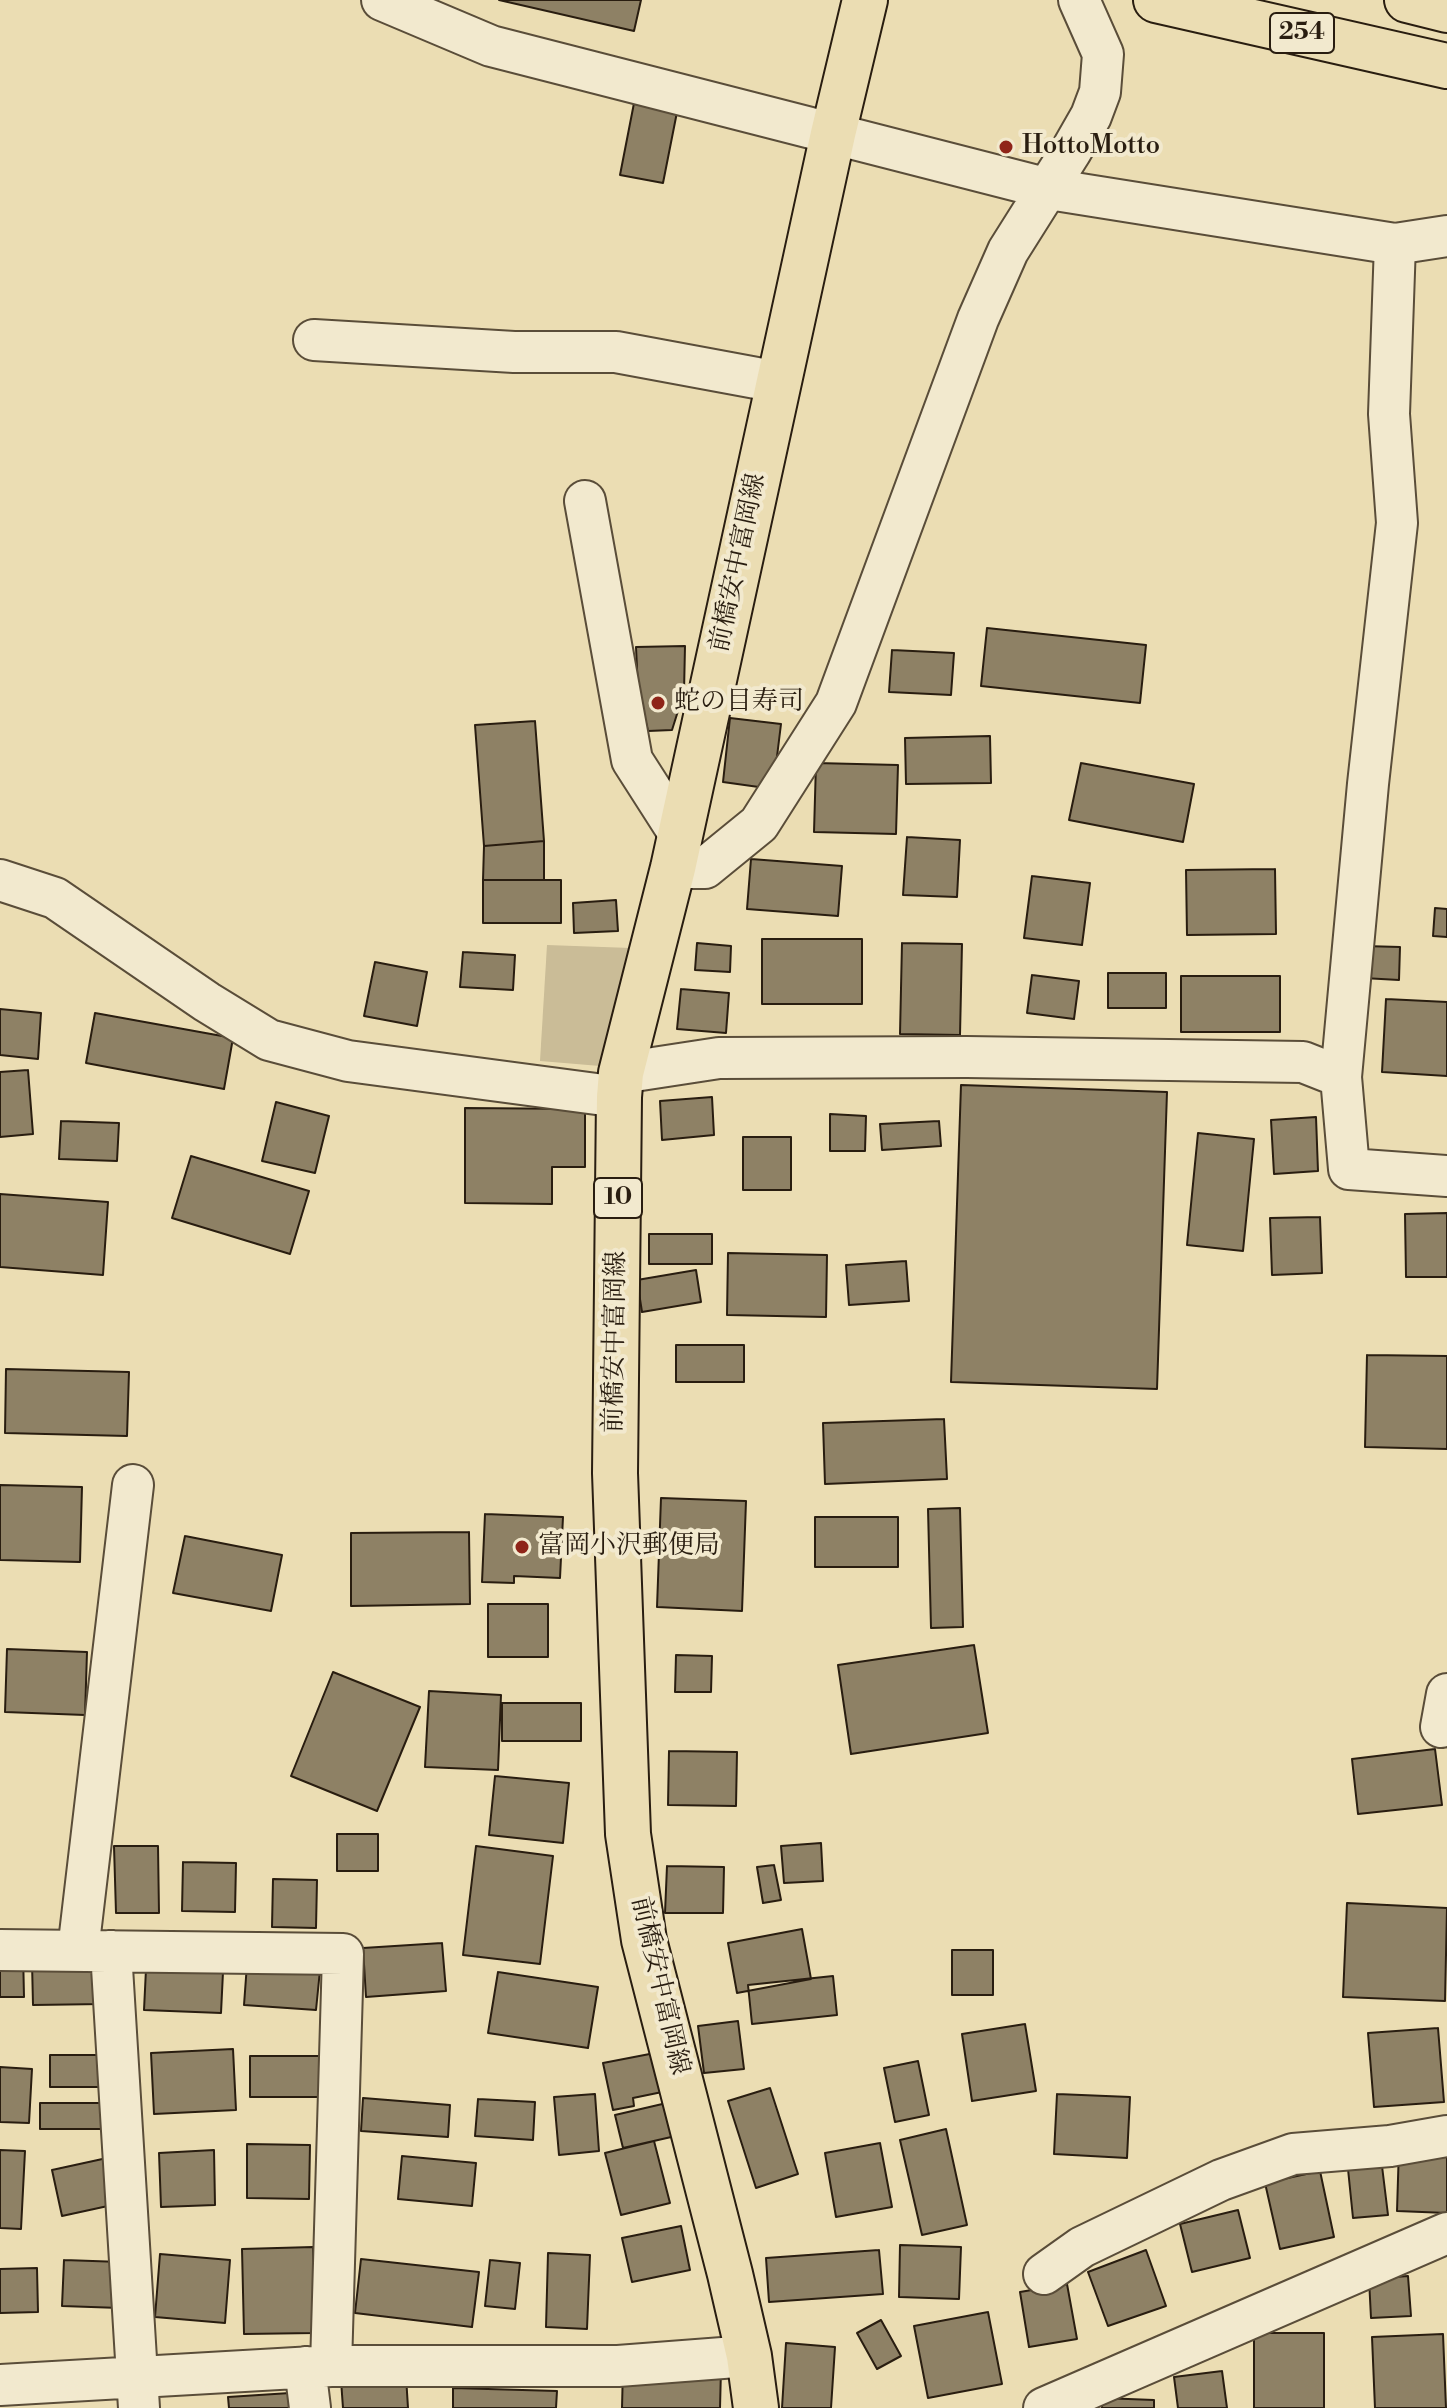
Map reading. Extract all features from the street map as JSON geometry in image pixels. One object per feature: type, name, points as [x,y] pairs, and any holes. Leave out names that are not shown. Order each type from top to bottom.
[{"type":"main road","name":"前橋安中富岡線","points":[[756,2408],[749,2356],[644,1940],[628,1834],[615,1473],[620,1085],[677,852],[778,382],[865,0]]},
{"type":"main road","name":"254","points":[[1156,0],[1447,66]]},
{"type":"main road","points":[[1407,0],[1447,10]]},
{"type":"street","points":[[382,0],[491,46],[1049,189],[1395,244],[1447,236]]},
{"type":"street","points":[[585,501],[632,760],[677,852],[705,868],[759,824],[836,703],[978,319],[1008,251],[1049,189],[1091,116],[1100,92],[1103,54],[1079,0]]},
{"type":"street","points":[[1395,244],[1389,414],[1397,523],[1341,1077],[1349,1169],[1447,1176]]},
{"type":"street","points":[[314,340],[514,352],[616,352],[778,382]]},
{"type":"street","points":[[0,880],[55,898],[207,1002],[269,1040],[348,1061],[620,1085],[719,1058],[967,1057],[1303,1062],[1341,1077]]},
{"type":"street","points":[[133,1485],[95,1951],[138,2393]]},
{"type":"street","points":[[0,1950],[343,1954],[318,2366],[310,2408]]},
{"type":"street","points":[[1044,2274],[1096,2240],[1221,2180],[1293,2154],[1390,2146],[1447,2136]]},
{"type":"street","points":[[1044,2408],[1447,2233]]},
{"type":"street","points":[[0,2385],[138,2393],[318,2366],[618,2366],[749,2356]]},
{"type":"shaded area","points":[[547,945],[631,948],[600,1066],[540,1061]]},
{"type":"building","points":[[499,0],[641,0],[634,31]]},
{"type":"building","points":[[635,98],[678,107],[663,183],[620,175]]},
{"type":"building","points":[[987,628],[1146,645],[1140,703],[981,686]]},
{"type":"building","points":[[685,646],[684,692],[672,730],[648,731],[638,690],[636,647]]},
{"type":"building","points":[[892,650],[954,653],[951,695],[889,692]]},
{"type":"building","points":[[730,718],[781,724],[773,789],[723,782]]},
{"type":"building","points":[[535,721],[544,841],[484,846],[475,725]]},
{"type":"building","points":[[990,736],[991,783],[906,784],[905,738]]},
{"type":"building","points":[[816,763],[898,765],[896,834],[814,832]]},
{"type":"building","points":[[1081,763],[1194,784],[1183,842],[1069,820]]},
{"type":"building","points":[[907,837],[960,840],[957,897],[903,895]]},
{"type":"building","points":[[544,841],[544,880],[483,880],[484,846]]},
{"type":"building","points":[[751,859],[842,866],[838,916],[747,909]]},
{"type":"building","points":[[1275,869],[1276,934],[1187,935],[1186,870]]},
{"type":"building","points":[[1032,876],[1090,883],[1082,945],[1024,938]]},
{"type":"building","points":[[483,880],[561,880],[561,923],[483,923]]},
{"type":"building","points":[[616,900],[618,931],[574,933],[573,903]]},
{"type":"building","points":[[1435,908],[1447,909],[1447,937],[1433,936]]},
{"type":"building","points":[[762,939],[862,939],[862,1004],[762,1004]]},
{"type":"building","points":[[697,943],[731,946],[730,972],[695,970]]},
{"type":"building","points":[[902,943],[962,944],[960,1035],[900,1034]]},
{"type":"building","points":[[1364,946],[1400,947],[1399,980],[1363,978]]},
{"type":"building","points":[[463,952],[515,955],[513,990],[460,987]]},
{"type":"building","points":[[375,962],[427,972],[417,1026],[364,1016]]},
{"type":"building","points":[[1108,973],[1166,973],[1166,1008],[1108,1008]]},
{"type":"building","points":[[1032,975],[1079,981],[1074,1019],[1027,1013]]},
{"type":"building","points":[[1181,976],[1280,976],[1280,1032],[1181,1032]]},
{"type":"building","points":[[681,989],[729,993],[726,1033],[677,1029]]},
{"type":"building","points":[[1386,999],[1447,1002],[1447,1076],[1382,1072]]},
{"type":"building","points":[[0,1009],[41,1013],[38,1059],[0,1055]]},
{"type":"building","points":[[95,1013],[233,1038],[224,1089],[86,1063]]},
{"type":"building","points":[[28,1070],[33,1134],[0,1137],[0,1072]]},
{"type":"building","points":[[961,1085],[1167,1092],[1157,1389],[951,1382]]},
{"type":"building","points":[[712,1097],[714,1135],[662,1140],[660,1101]]},
{"type":"building","points":[[276,1102],[329,1116],[315,1173],[262,1161]]},
{"type":"building","points":[[465,1108],[585,1109],[585,1167],[552,1167],[552,1204],[465,1203]]},
{"type":"building","points":[[830,1114],[866,1116],[865,1151],[830,1151]]},
{"type":"building","points":[[1316,1117],[1318,1171],[1274,1174],[1271,1120]]},
{"type":"building","points":[[61,1121],[119,1123],[117,1161],[59,1159]]},
{"type":"building","points":[[939,1121],[941,1146],[882,1150],[880,1124]]},
{"type":"building","points":[[1198,1133],[1254,1139],[1243,1251],[1187,1245]]},
{"type":"building","points":[[743,1137],[791,1137],[791,1190],[743,1190]]},
{"type":"building","points":[[191,1156],[309,1191],[290,1254],[172,1218]]},
{"type":"building","points":[[0,1194],[108,1202],[103,1275],[0,1267]]},
{"type":"building","points":[[1447,1213],[1447,1277],[1406,1277],[1405,1214]]},
{"type":"building","points":[[1320,1217],[1322,1273],[1272,1275],[1270,1218]]},
{"type":"building","points":[[649,1234],[712,1234],[712,1264],[649,1264]]},
{"type":"building","points":[[728,1253],[827,1255],[826,1317],[727,1315]]},
{"type":"building","points":[[906,1261],[909,1301],[849,1305],[846,1265]]},
{"type":"building","points":[[696,1270],[701,1302],[642,1312],[637,1280]]},
{"type":"building","points":[[676,1345],[744,1345],[744,1382],[676,1382]]},
{"type":"building","points":[[1367,1355],[1447,1356],[1447,1449],[1365,1447]]},
{"type":"building","points":[[6,1369],[129,1372],[127,1436],[5,1433]]},
{"type":"building","points":[[944,1419],[947,1479],[825,1484],[823,1423]]},
{"type":"building","points":[[0,1485],[82,1487],[80,1562],[0,1560]]},
{"type":"building","points":[[661,1498],[746,1501],[742,1611],[657,1607]]},
{"type":"building","points":[[960,1508],[963,1627],[931,1628],[928,1509]]},
{"type":"building","name":"富岡小沢郵便局","points":[[485,1514],[563,1517],[560,1578],[514,1576],[514,1583],[482,1582]]},
{"type":"building","points":[[815,1517],[898,1517],[898,1567],[815,1567]]},
{"type":"building","points":[[469,1532],[470,1604],[351,1606],[351,1533]]},
{"type":"building","points":[[185,1536],[282,1555],[271,1611],[173,1593]]},
{"type":"building","points":[[488,1604],[548,1604],[548,1657],[488,1657]]},
{"type":"building","points":[[974,1645],[988,1733],[851,1754],[838,1665]]},
{"type":"building","points":[[7,1649],[87,1652],[85,1715],[5,1712]]},
{"type":"building","points":[[676,1655],[712,1656],[711,1692],[675,1692]]},
{"type":"building","points":[[333,1672],[420,1707],[377,1811],[291,1776]]},
{"type":"building","points":[[429,1691],[501,1695],[498,1770],[425,1767]]},
{"type":"building","points":[[502,1703],[581,1703],[581,1741],[502,1741]]},
{"type":"building","points":[[1435,1749],[1442,1805],[1358,1814],[1352,1759]]},
{"type":"building","points":[[669,1751],[737,1752],[736,1806],[668,1805]]},
{"type":"building","points":[[495,1776],[569,1783],[563,1843],[489,1835]]},
{"type":"building","points":[[337,1834],[378,1834],[378,1871],[337,1871]]},
{"type":"building","points":[[821,1843],[823,1881],[784,1883],[781,1846]]},
{"type":"building","points":[[114,1846],[158,1846],[159,1913],[116,1913]]},
{"type":"building","points":[[476,1846],[553,1856],[540,1964],[463,1955]]},
{"type":"building","points":[[183,1862],[236,1863],[235,1912],[182,1911]]},
{"type":"building","points":[[774,1865],[781,1900],[763,1903],[757,1867]]},
{"type":"building","points":[[667,1866],[724,1867],[723,1913],[665,1913]]},
{"type":"building","points":[[273,1879],[317,1880],[316,1928],[272,1927]]},
{"type":"building","points":[[1347,1903],[1447,1908],[1445,2001],[1343,1997]]},
{"type":"building","points":[[802,1929],[811,1979],[737,1993],[728,1943]]},
{"type":"building","points":[[442,1943],[446,1991],[366,1997],[363,1948]]},
{"type":"building","points":[[952,1950],[993,1950],[993,1995],[952,1995]]},
{"type":"building","points":[[0,1951],[23,1951],[24,1997],[0,1997]]},
{"type":"building","points":[[102,1961],[103,2004],[33,2005],[32,1962]]},
{"type":"building","points":[[247,1964],[320,1970],[316,2010],[244,2005]]},
{"type":"building","points":[[146,1969],[223,1972],[221,2013],[144,2010]]},
{"type":"building","points":[[498,1972],[598,1987],[588,2048],[488,2033]]},
{"type":"building","points":[[833,1976],[837,2015],[752,2024],[748,1985]]},
{"type":"building","points":[[738,2021],[744,2069],[704,2073],[698,2026]]},
{"type":"building","points":[[1025,2024],[1036,2091],[972,2101],[962,2034]]},
{"type":"building","points":[[1438,2028],[1444,2102],[1374,2107],[1368,2033]]},
{"type":"building","points":[[233,2049],[236,2110],[154,2114],[151,2053]]},
{"type":"building","points":[[660,2052],[667,2091],[633,2098],[634,2106],[613,2110],[603,2063]]},
{"type":"building","points":[[50,2055],[107,2055],[107,2087],[50,2087]]},
{"type":"building","points":[[250,2056],[320,2056],[320,2097],[250,2097]]},
{"type":"building","points":[[918,2061],[929,2115],[895,2122],[884,2068]]},
{"type":"building","points":[[0,2067],[32,2069],[29,2123],[0,2122]]},
{"type":"building","points":[[770,2088],[798,2174],[756,2188],[728,2101]]},
{"type":"building","points":[[595,2094],[599,2151],[559,2155],[554,2097]]},
{"type":"building","points":[[1057,2094],[1130,2097],[1127,2158],[1054,2154]]},
{"type":"building","points":[[363,2098],[450,2105],[448,2137],[361,2131]]},
{"type":"building","points":[[478,2099],[535,2102],[533,2140],[475,2136]]},
{"type":"building","points":[[671,2102],[680,2135],[623,2148],[615,2115]]},
{"type":"building","points":[[40,2103],[110,2103],[110,2129],[40,2129]]},
{"type":"building","points":[[946,2129],[967,2225],[922,2235],[900,2140]]},
{"type":"building","points":[[654,2141],[670,2203],[621,2215],[605,2153]]},
{"type":"building","points":[[880,2143],[892,2207],[836,2217],[825,2153]]},
{"type":"building","points":[[247,2144],[310,2145],[309,2199],[247,2198]]},
{"type":"building","points":[[1399,2147],[1447,2148],[1447,2213],[1397,2211]]},
{"type":"building","points":[[0,2150],[25,2151],[21,2229],[0,2228]]},
{"type":"building","points":[[214,2150],[215,2205],[161,2207],[159,2153]]},
{"type":"building","points":[[402,2156],[476,2163],[472,2206],[398,2199]]},
{"type":"building","points":[[107,2158],[117,2204],[62,2216],[52,2170]]},
{"type":"building","points":[[1382,2166],[1388,2215],[1353,2218],[1348,2169]]},
{"type":"building","points":[[1320,2171],[1334,2237],[1280,2249],[1265,2183]]},
{"type":"building","points":[[1238,2210],[1250,2258],[1192,2272],[1180,2224]]},
{"type":"building","points":[[681,2226],[690,2270],[632,2282],[622,2238]]},
{"type":"building","points":[[900,2245],[961,2247],[959,2299],[899,2297]]},
{"type":"building","points":[[313,2247],[315,2333],[244,2334],[242,2249]]},
{"type":"building","points":[[879,2250],[883,2294],[769,2302],[766,2258]]},
{"type":"building","points":[[1146,2250],[1166,2306],[1108,2326],[1088,2272]]},
{"type":"building","points":[[548,2253],[590,2255],[587,2329],[546,2327]]},
{"type":"building","points":[[160,2254],[230,2260],[225,2323],[155,2317]]},
{"type":"building","points":[[361,2259],[479,2272],[472,2327],[355,2313]]},
{"type":"building","points":[[64,2260],[121,2262],[120,2308],[62,2306]]},
{"type":"building","points":[[490,2260],[520,2263],[515,2309],[485,2306]]},
{"type":"building","points":[[37,2268],[38,2312],[0,2313],[0,2269]]},
{"type":"building","points":[[1408,2276],[1411,2316],[1371,2318],[1369,2279]]},
{"type":"building","points":[[1067,2284],[1077,2339],[1029,2347],[1020,2292]]},
{"type":"building","points":[[988,2312],[1002,2384],[928,2398],[914,2326]]},
{"type":"building","points":[[881,2320],[901,2356],[877,2369],[857,2333]]},
{"type":"building","points":[[1254,2333],[1324,2333],[1324,2408],[1254,2408]]},
{"type":"building","points":[[1443,2334],[1446,2408],[1375,2408],[1372,2337]]},
{"type":"building","points":[[786,2343],[835,2347],[831,2408],[782,2408]]},
{"type":"building","points":[[623,2367],[721,2369],[720,2408],[622,2408]]},
{"type":"building","points":[[1222,2371],[1227,2408],[1178,2408],[1174,2377]]},
{"type":"building","points":[[406,2376],[408,2408],[343,2408],[341,2380]]},
{"type":"building","points":[[453,2388],[557,2391],[556,2408],[453,2408]]},
{"type":"building","points":[[290,2393],[291,2408],[229,2408],[228,2397]]},
{"type":"building","points":[[1102,2398],[1154,2400],[1154,2408],[1102,2408]]},
{"type":"place","name":"HottoMotto","points":[[1006,147]]},
{"type":"place","name":"蛇の目寿司","points":[[658,703]]},
{"type":"place","name":"富岡小沢郵便局","points":[[522,1547]]}]
